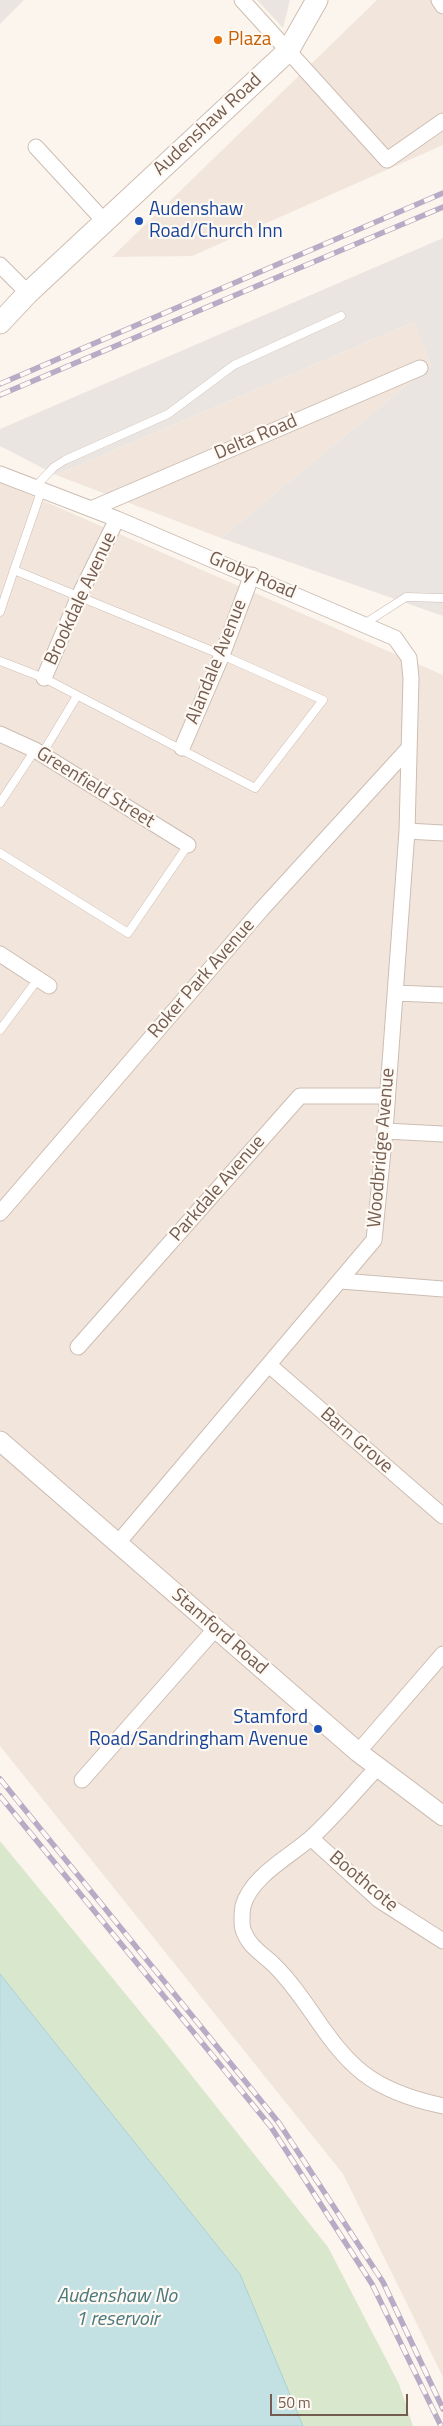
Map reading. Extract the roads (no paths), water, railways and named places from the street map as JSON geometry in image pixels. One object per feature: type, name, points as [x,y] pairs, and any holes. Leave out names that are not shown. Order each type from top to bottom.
[{"type":"main road","name":"Audenshaw Road","points":[[0,323],[28,293],[288,50],[317,0]]},
{"type":"street","points":[[242,0],[386,160],[443,121]]},
{"type":"street","points":[[438,0],[443,6]]},
{"type":"street","points":[[36,147],[106,222]]},
{"type":"street","points":[[0,265],[28,293]]},
{"type":"street","name":"Delta Road","points":[[91,509],[420,368]]},
{"type":"street","name":"Groby Road","points":[[0,474],[117,519],[252,575],[395,638],[409,658],[411,678],[408,749]]},
{"type":"street","name":"Brookdale Avenue","points":[[44,678],[79,596],[117,519]]},
{"type":"street","name":"Alandale Avenue","points":[[182,748],[222,655],[252,575]]},
{"type":"street","name":"Greenfield Street","points":[[0,734],[38,752],[188,845]]},
{"type":"street","name":"Woodbridge Avenue","points":[[117,1544],[374,1240],[396,993],[407,831],[408,749]]},
{"type":"street","name":"Roker Park Avenue","points":[[3,1204],[261,910],[408,749]]},
{"type":"street","points":[[407,831],[443,833]]},
{"type":"street","points":[[0,954],[44,983]]},
{"type":"street","points":[[396,993],[443,995]]},
{"type":"street","name":"Parkdale Avenue","points":[[78,1347],[300,1096],[387,1096]]},
{"type":"street","points":[[385,1131],[443,1134]]},
{"type":"street","points":[[341,1281],[443,1289]]},
{"type":"street","name":"Barn Grove","points":[[270,1365],[443,1516]]},
{"type":"street","name":"Stamford Road","points":[[0,1441],[358,1752],[443,1816]]},
{"type":"street","points":[[82,1780],[216,1628]]},
{"type":"street","points":[[358,1752],[443,1654]]},
{"type":"street","points":[[377,1768],[311,1838],[285,1856],[255,1886],[243,1906],[242,1930],[252,1948],[274,1964],[301,1994],[324,2032],[363,2073],[408,2098],[443,2106]]},
{"type":"street","name":"Boothcote","points":[[311,1838],[379,1900],[443,1941]]},
{"type":"lane","points":[[0,612],[38,488],[54,467],[178,409],[234,365],[341,316]]},
{"type":"lane","points":[[0,661],[44,678],[182,748],[255,788],[323,700],[222,655],[14,570]]},
{"type":"lane","points":[[364,624],[406,597],[443,598]]},
{"type":"lane","points":[[0,803],[77,696]]},
{"type":"lane","points":[[0,853],[128,933],[188,845]]},
{"type":"lane","points":[[0,1030],[44,983]]},
{"type":"water","name":"Audenshaw No 1 reservoir","points":[[0,1974],[240,2274],[303,2426],[0,2426]]},
{"type":"railway","points":[[0,384],[443,193]]},
{"type":"railway","points":[[0,395],[443,207]]},
{"type":"railway","points":[[0,1779],[279,2123],[383,2282],[443,2409]]},
{"type":"railway","points":[[0,1796],[271,2127],[372,2284],[441,2426]]},
{"type":"place","name":"Plaza","points":[[218,40]]},
{"type":"place","name":"Audenshaw Road/Church Inn","points":[[139,221]]},
{"type":"place","name":"Stamford Road/Sandringham Avenue","points":[[318,1729]]}]
